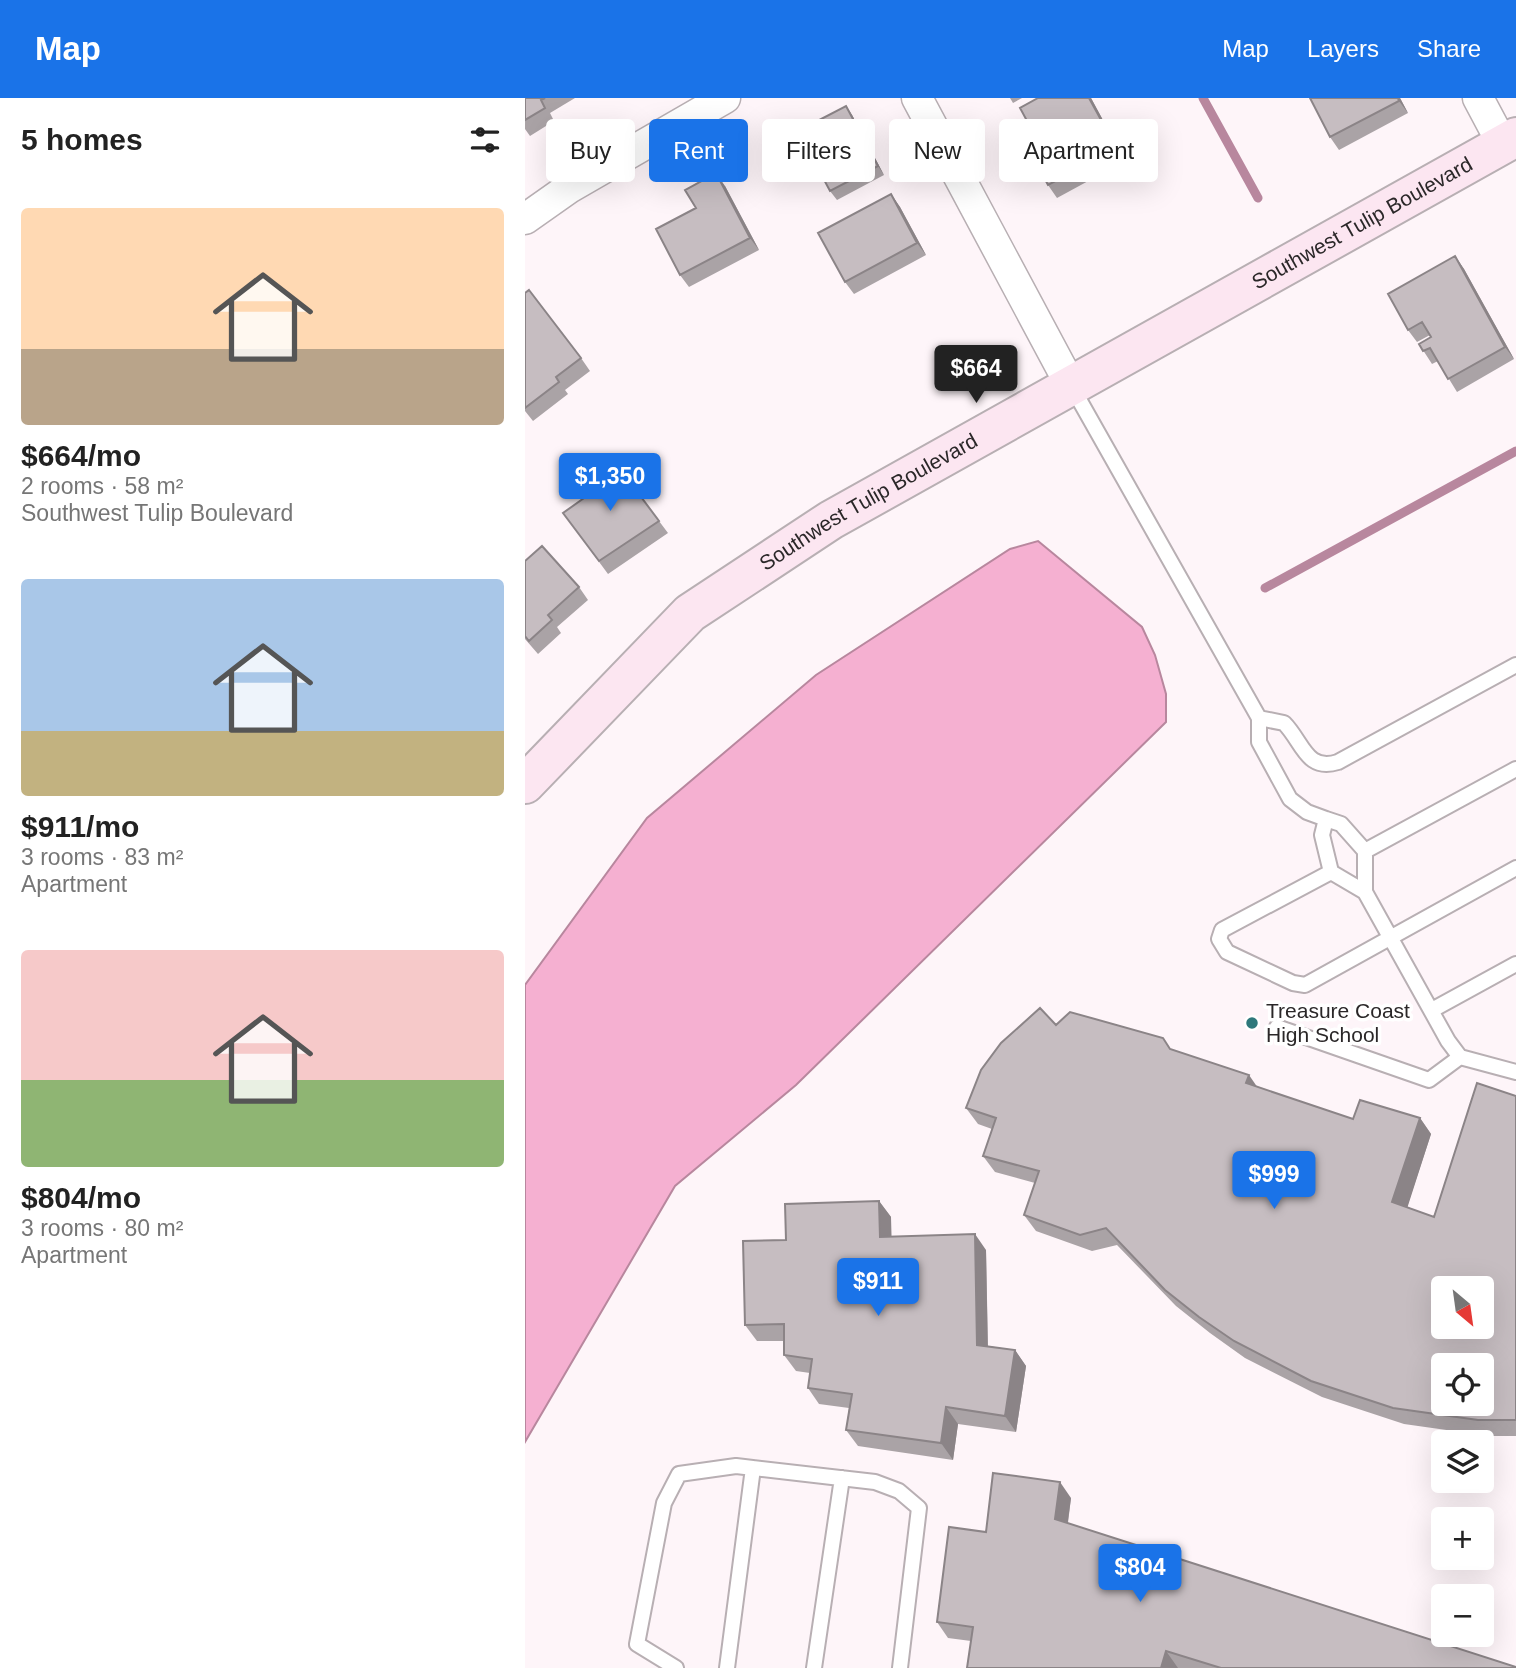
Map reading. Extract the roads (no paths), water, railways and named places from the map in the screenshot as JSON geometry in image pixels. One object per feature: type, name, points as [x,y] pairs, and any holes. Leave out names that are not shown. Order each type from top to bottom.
[{"type":"street","points":[[525,219],[569,188],[725,98]]},
{"type":"street","points":[[917,98],[1071,386]]},
{"type":"street","points":[[1478,98],[1510,141]]},
{"type":"street","name":"Southwest Tulip Boulevard","points":[[525,783],[691,613],[831,520],[1510,141]]},
{"type":"lane","points":[[1071,386],[1259,718],[1259,742],[1290,799],[1307,812],[1342,824],[1365,851],[1365,892]]},
{"type":"lane","points":[[1259,718],[1284,723],[1313,763],[1325,766],[1338,762],[1516,665]]},
{"type":"lane","points":[[1365,851],[1516,769]]},
{"type":"lane","points":[[1326,818],[1322,835],[1331,872],[1365,892],[1460,1057],[1513,1069]]},
{"type":"lane","points":[[1331,872],[1222,930],[1219,939],[1227,952],[1293,983],[1305,985],[1516,868]]},
{"type":"lane","points":[[1431,1010],[1516,964]]},
{"type":"lane","points":[[1277,1027],[1429,1080],[1460,1057]]},
{"type":"lane","points":[[677,1668],[637,1644],[664,1503],[679,1474],[736,1466],[875,1482],[899,1491],[919,1508],[900,1668]]},
{"type":"lane","points":[[727,1668],[753,1468]]},
{"type":"lane","points":[[814,1668],[842,1478]]},
{"type":"waterway","points":[[1203,98],[1258,198]]},
{"type":"waterway","points":[[1265,588],[1516,451]]},
{"type":"place","name":"Treasure Coast High School","points":[[1252,1023]]}]
